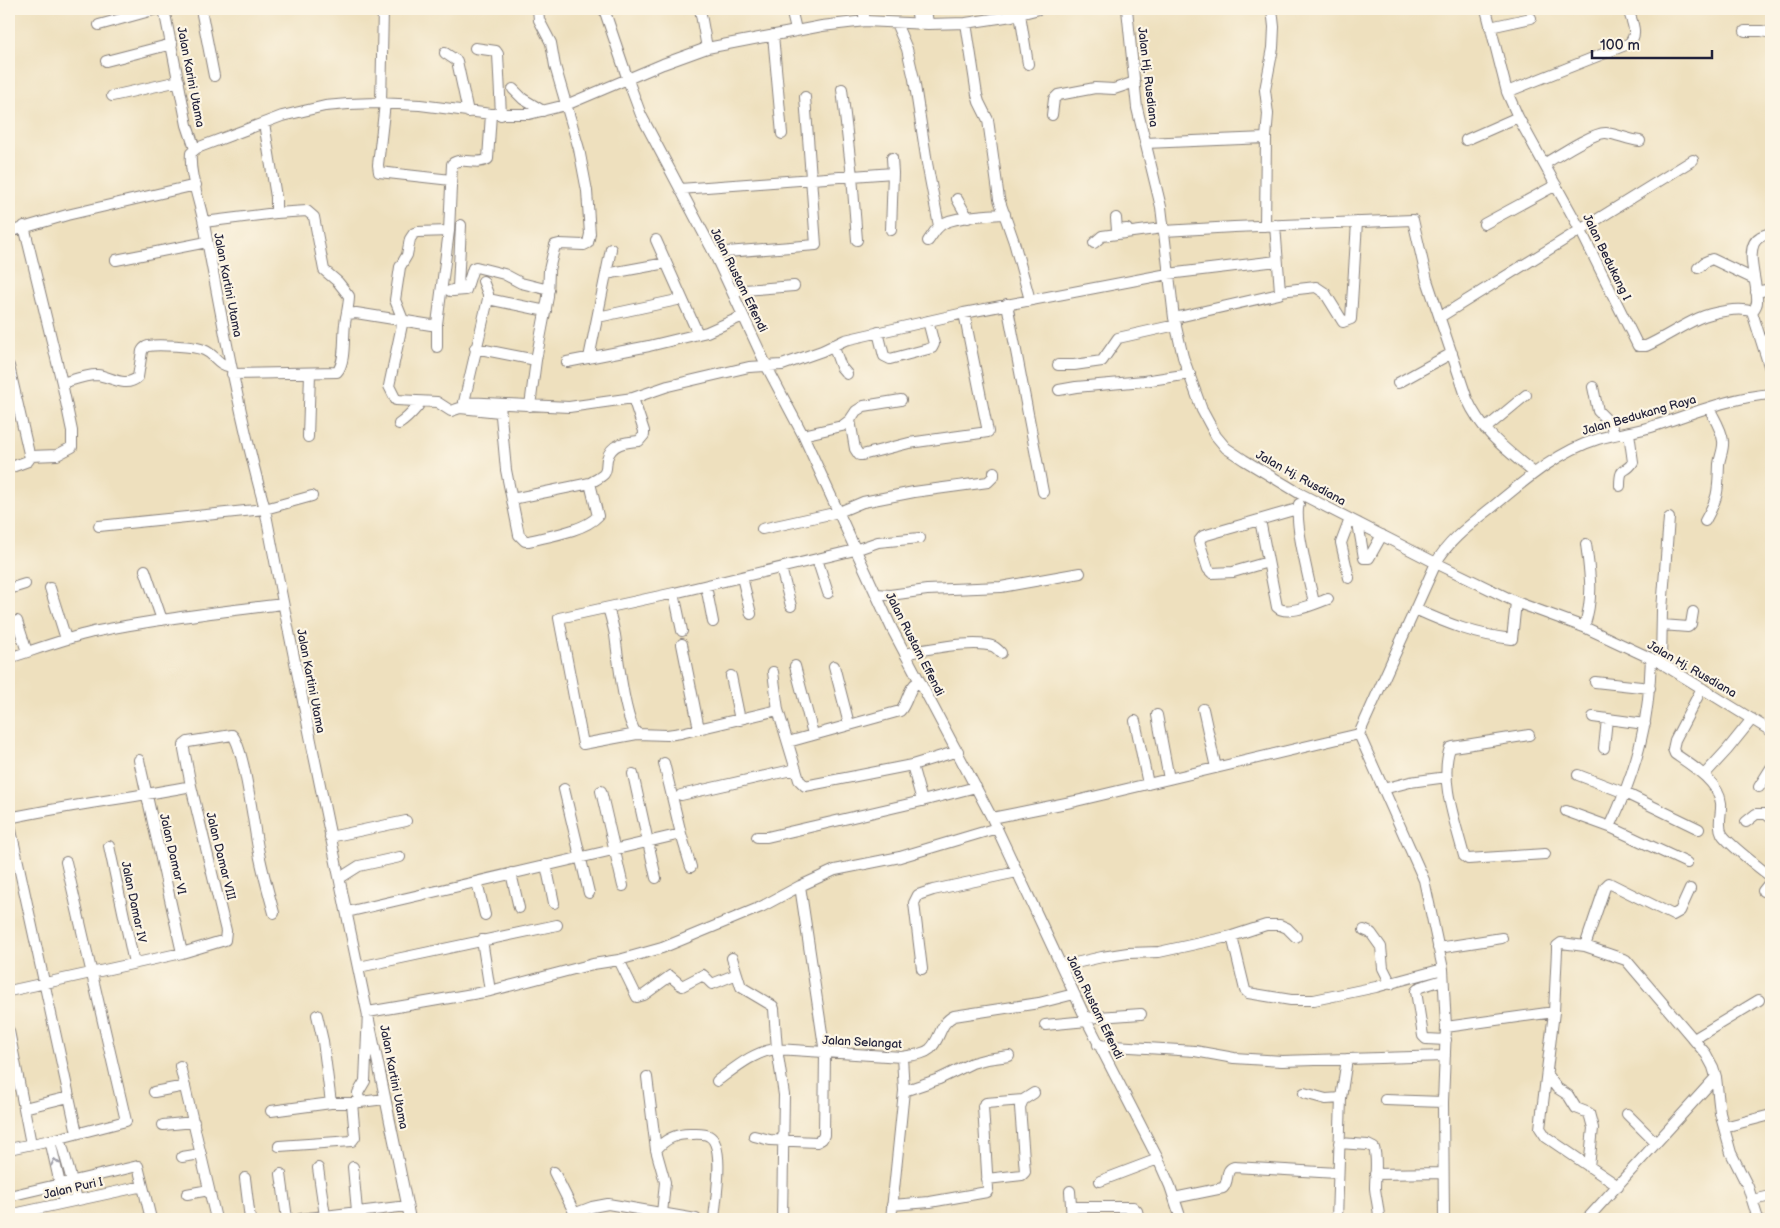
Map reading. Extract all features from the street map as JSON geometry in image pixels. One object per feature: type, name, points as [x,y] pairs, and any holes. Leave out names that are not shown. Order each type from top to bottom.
[{"type":"street","points":[[99,25],[157,9]]},
{"type":"street","name":"Jalan Karini Utama","points":[[164,9],[187,125],[195,149]]},
{"type":"street","points":[[202,9],[214,76]]},
{"type":"street","points":[[383,9],[383,103],[379,172],[451,180]]},
{"type":"street","points":[[530,406],[536,360],[549,290],[549,270],[555,245],[584,246],[588,243],[590,234],[587,191],[579,149],[555,66],[551,43],[539,20],[538,9]]},
{"type":"street","name":"Jalan Rustam Effendi","points":[[604,9],[642,115],[714,253],[767,367],[803,435],[905,654],[995,823],[1016,872],[1098,1045],[1158,1159],[1181,1219]]},
{"type":"street","points":[[700,9],[708,48]]},
{"type":"street","points":[[791,9],[796,30]]},
{"type":"street","points":[[863,9],[865,21]]},
{"type":"street","points":[[916,9],[921,24]]},
{"type":"street","points":[[921,24],[926,9]]},
{"type":"street","name":"Jalan Hj. Rusdiana","points":[[1127,9],[1137,108],[1161,207],[1175,321],[1184,357],[1208,424],[1226,448],[1304,495],[1436,563],[1516,602],[1584,627],[1661,663],[1771,731]]},
{"type":"street","points":[[1272,9],[1274,27],[1273,48],[1265,90],[1268,108],[1266,138],[1270,226],[1277,261],[1280,291]]},
{"type":"street","name":"Jalan Bedukang I","points":[[1486,9],[1507,92],[1518,117],[1581,231],[1636,343],[1640,347],[1646,346],[1702,317],[1733,310],[1748,310],[1752,312]]},
{"type":"street","points":[[1507,92],[1628,44],[1634,38],[1634,33],[1628,9]]},
{"type":"street","points":[[195,149],[282,116],[325,106],[383,103],[420,105],[496,115],[529,114],[566,105],[663,64],[708,48],[796,30],[865,21],[921,24],[966,23],[1029,11],[1028,64]]},
{"type":"street","points":[[1490,27],[1531,18]]},
{"type":"street","points":[[898,23],[907,49],[914,79],[927,163],[946,223]]},
{"type":"street","points":[[966,23],[977,95],[988,120],[996,189],[1014,242],[1030,300]]},
{"type":"street","points":[[1745,31],[1771,32]]},
{"type":"street","points":[[773,34],[782,134]]},
{"type":"street","points":[[106,61],[172,44]]},
{"type":"street","points":[[437,347],[437,324],[449,231],[453,162],[488,159],[496,115],[498,54],[475,48]]},
{"type":"street","points":[[445,53],[457,61],[468,112]]},
{"type":"street","points":[[112,96],[179,81]]},
{"type":"street","points":[[1052,115],[1054,99],[1058,95],[1095,88],[1114,89],[1135,82]]},
{"type":"street","points":[[513,89],[523,99],[543,111]]},
{"type":"street","points":[[842,89],[852,176],[856,240]]},
{"type":"street","points":[[714,253],[816,245],[805,97]]},
{"type":"street","points":[[1466,140],[1518,117]]},
{"type":"street","points":[[264,123],[276,197],[276,213]]},
{"type":"street","points":[[1544,164],[1600,133],[1640,141]]},
{"type":"street","points":[[1145,143],[1266,138]]},
{"type":"street","name":"Jalan Kartini Utama","points":[[195,149],[191,153],[190,158],[204,222],[231,371],[251,460],[265,509],[330,837],[359,967],[410,1219]]},
{"type":"street","points":[[891,230],[892,158]]},
{"type":"street","points":[[1440,317],[1694,160]]},
{"type":"street","points":[[680,189],[893,173]]},
{"type":"street","points":[[9,232],[24,226],[196,185]]},
{"type":"street","points":[[1484,224],[1556,186]]},
{"type":"street","points":[[957,199],[968,218]]},
{"type":"street","points":[[62,383],[97,375],[116,381],[132,382],[138,377],[142,351],[144,348],[153,346],[194,347],[206,350],[219,363],[231,371],[333,373],[340,369],[349,296],[338,282],[324,270],[314,217],[307,211],[204,222]]},
{"type":"street","points":[[928,241],[946,223],[968,218],[1005,214]]},
{"type":"street","points":[[1116,218],[1117,230],[1412,220],[1428,280],[1473,411],[1485,429],[1534,473]]},
{"type":"street","points":[[1058,364],[1074,366],[1102,361],[1118,338],[1279,294],[1280,291],[1321,289],[1342,321],[1346,322],[1351,319],[1357,222]]},
{"type":"street","points":[[453,291],[458,288],[461,225]]},
{"type":"street","points":[[24,226],[72,431],[72,447],[57,455],[30,456]]},
{"type":"street","points":[[1094,243],[1102,236],[1163,228]]},
{"type":"street","points":[[449,231],[418,232],[414,233],[410,238],[407,255],[400,267],[395,300],[403,320],[389,386],[396,400],[437,402],[451,411],[460,408],[530,406],[569,408],[633,398],[668,386],[749,367],[782,365],[845,340],[967,312],[1168,274],[1277,261]]},
{"type":"street","points":[[1771,233],[1756,239],[1752,248],[1757,301],[1752,312],[1771,372]]},
{"type":"street","points":[[656,240],[698,334]]},
{"type":"street","points":[[116,260],[207,242]]},
{"type":"street","points":[[589,358],[611,249]]},
{"type":"street","points":[[1698,268],[1712,259],[1754,279]]},
{"type":"street","points":[[606,274],[666,262]]},
{"type":"street","points":[[442,290],[466,290],[472,268],[476,267],[504,274],[521,283],[549,290]]},
{"type":"street","points":[[483,281],[488,299],[464,402],[500,408]]},
{"type":"street","points":[[732,291],[794,286]]},
{"type":"street","points":[[1756,292],[1771,289]]},
{"type":"street","points":[[488,299],[546,311]]},
{"type":"street","points":[[598,317],[682,299]]},
{"type":"street","points":[[1007,304],[1043,492]]},
{"type":"street","points":[[850,420],[855,449],[857,453],[862,455],[909,443],[988,432],[967,312]]},
{"type":"street","points":[[346,317],[348,314],[356,313],[431,326],[437,324]]},
{"type":"street","points":[[567,362],[649,346],[707,332],[743,316]]},
{"type":"street","points":[[878,332],[884,356],[890,359],[932,348],[934,344],[928,321]]},
{"type":"street","points":[[833,345],[841,367],[847,374]]},
{"type":"street","points":[[476,348],[536,360]]},
{"type":"street","points":[[1398,383],[1452,353]]},
{"type":"street","points":[[9,366],[30,456],[28,461],[9,468]]},
{"type":"street","points":[[308,437],[310,373]]},
{"type":"street","points":[[1059,390],[1190,374]]},
{"type":"street","points":[[1593,387],[1598,411],[1611,424],[1614,436]]},
{"type":"street","name":"Jalan Bedukang Raya","points":[[1360,734],[1436,563],[1454,540],[1534,473],[1564,453],[1599,438],[1629,433],[1744,398],[1771,394]]},
{"type":"street","points":[[1485,429],[1526,395]]},
{"type":"street","points":[[512,500],[590,483],[603,474],[606,470],[609,455],[614,447],[625,442],[639,441],[644,436],[633,398]]},
{"type":"street","points":[[803,435],[842,426],[850,420],[856,411],[864,406],[901,400]]},
{"type":"street","points":[[400,424],[418,406],[417,402]]},
{"type":"street","points":[[500,408],[506,470],[519,535],[525,541],[583,526],[596,518],[598,513],[590,483]]},
{"type":"street","points":[[1705,521],[1717,498],[1719,463],[1724,443],[1709,408]]},
{"type":"street","points":[[1620,486],[1620,474],[1633,462],[1629,433]]},
{"type":"street","points":[[762,529],[839,512],[863,502],[914,492],[988,482],[994,476],[994,472]]},
{"type":"street","points":[[1304,495],[1297,509],[1299,530],[1314,603]]},
{"type":"street","points":[[99,526],[265,509],[312,496]]},
{"type":"street","points":[[1268,562],[1234,572],[1216,574],[1208,569],[1199,546],[1199,541],[1202,536],[1297,509]]},
{"type":"street","points":[[1661,663],[1669,518]]},
{"type":"street","points":[[1260,520],[1280,610],[1286,612],[1328,599]]},
{"type":"street","points":[[1354,521],[1364,558],[1368,558],[1382,535]]},
{"type":"street","points":[[1349,578],[1341,543],[1354,521]]},
{"type":"street","points":[[778,710],[667,735],[637,734],[583,744],[559,618],[706,586],[856,550],[878,542],[920,538]]},
{"type":"street","points":[[1584,627],[1591,600],[1591,583],[1586,544]]},
{"type":"street","points":[[817,559],[828,593]]},
{"type":"street","points":[[781,568],[791,606]]},
{"type":"street","points":[[145,570],[162,620]]},
{"type":"street","points":[[876,594],[890,595],[927,590],[1002,587],[1080,574]]},
{"type":"street","points":[[742,577],[751,614]]},
{"type":"street","points":[[9,588],[25,584]]},
{"type":"street","points":[[706,586],[713,622]]},
{"type":"street","points":[[50,588],[66,639]]},
{"type":"street","points":[[674,593],[682,631]]},
{"type":"street","points":[[1415,609],[1450,625],[1486,636],[1512,639],[1516,602]]},
{"type":"street","points":[[9,658],[93,632],[162,620],[283,604]]},
{"type":"street","points":[[608,608],[630,724],[637,734]]},
{"type":"street","points":[[1662,625],[1688,627],[1691,624],[1693,612]]},
{"type":"street","points":[[17,621],[27,652]]},
{"type":"street","points":[[682,644],[699,729]]},
{"type":"street","points":[[905,654],[925,649],[971,644],[994,646],[1001,653]]},
{"type":"street","points":[[1610,828],[1635,768],[1645,724],[1650,688],[1651,658]]},
{"type":"street","points":[[794,666],[813,734]]},
{"type":"street","points":[[834,666],[849,724]]},
{"type":"street","points":[[773,672],[778,710],[802,784],[809,786],[912,765],[958,751]]},
{"type":"street","points":[[731,676],[740,720]]},
{"type":"street","points":[[788,742],[900,711],[904,706],[910,688],[919,681]]},
{"type":"street","points":[[1595,682],[1650,688]]},
{"type":"street","points":[[1702,688],[1674,740],[1673,749],[1675,754],[1704,775],[1720,799],[1722,805],[1720,825],[1724,837],[1771,877]]},
{"type":"street","points":[[1203,709],[1216,768]]},
{"type":"street","points":[[1157,715],[1169,779]]},
{"type":"street","points":[[1593,717],[1645,724]]},
{"type":"street","points":[[1604,748],[1606,719]]},
{"type":"street","points":[[1704,775],[1752,719]]},
{"type":"street","points":[[1135,721],[1148,784]]},
{"type":"street","points":[[279,1146],[354,1140],[355,1103],[366,1078],[368,1012],[490,991],[662,948],[762,907],[800,886],[835,870],[900,857],[995,823],[1064,803],[1360,734],[1382,788],[1424,880],[1443,969],[1446,1027],[1443,1102],[1444,1219]]},
{"type":"street","name":"Jalan Damar VIII","points":[[182,953],[225,940],[226,931],[191,786],[184,749],[185,744],[188,742],[232,735],[234,737],[242,763],[258,850],[274,913]]},
{"type":"street","points":[[1529,735],[1450,748],[1446,777],[1466,858],[1545,854]]},
{"type":"street","name":"Jalan Damar VI","points":[[139,760],[182,953]]},
{"type":"street","points":[[664,763],[691,867]]},
{"type":"street","points":[[912,765],[922,801]]},
{"type":"street","points":[[1759,787],[1771,768]]},
{"type":"street","points":[[681,795],[796,769]]},
{"type":"street","points":[[634,774],[656,878]]},
{"type":"street","points":[[1578,775],[1625,794],[1699,829]]},
{"type":"street","points":[[1382,788],[1446,777]]},
{"type":"street","points":[[77,1133],[9,820],[48,809],[147,795],[191,786]]},
{"type":"street","points":[[757,837],[922,801],[976,787]]},
{"type":"street","points":[[564,789],[589,893]]},
{"type":"street","points":[[601,791],[623,886]]},
{"type":"street","points":[[1566,811],[1610,828],[1687,863]]},
{"type":"street","points":[[1746,822],[1756,814],[1766,814],[1771,818]]},
{"type":"street","points":[[330,837],[406,821]]},
{"type":"street","points":[[347,912],[681,834]]},
{"type":"street","name":"Jalan Damar IV","points":[[110,846],[134,963]]},
{"type":"street","points":[[340,878],[359,866],[400,857]]},
{"type":"street","points":[[9,1150],[126,1121],[66,862]]},
{"type":"street","points":[[546,865],[554,903]]},
{"type":"street","points":[[922,968],[914,903],[918,895],[1016,872]]},
{"type":"street","points":[[511,874],[519,908]]},
{"type":"street","points":[[1763,892],[1771,881]]},
{"type":"street","points":[[477,882],[485,916]]},
{"type":"street","points":[[1585,946],[1605,887],[1609,883],[1673,915],[1680,911],[1690,890]]},
{"type":"street","points":[[754,1136],[770,1140],[817,1142],[824,1135],[824,1053],[800,886]]},
{"type":"street","points":[[359,967],[557,925]]},
{"type":"street","points":[[1062,966],[1128,953],[1159,952],[1232,936],[1266,925],[1280,925],[1287,928],[1296,937]]},
{"type":"street","points":[[1364,930],[1372,933],[1381,947],[1384,968],[1391,984]]},
{"type":"street","points":[[1232,936],[1244,988],[1248,993],[1278,999],[1302,1001],[1330,997],[1391,984],[1443,969]]},
{"type":"street","points":[[1438,948],[1502,938]]},
{"type":"street","points":[[482,940],[490,991]]},
{"type":"street","points":[[1618,1186],[1541,1132],[1539,1123],[1554,1012],[1557,946],[1561,943],[1585,946],[1622,957],[1630,964],[1710,1060],[1716,1077],[1719,1108],[1731,1153],[1753,1200],[1758,1219]]},
{"type":"street","points":[[9,991],[182,953]]},
{"type":"street","points":[[732,958],[744,989],[773,1006],[784,1095],[782,1219]]},
{"type":"street","points":[[619,960],[637,997],[644,995],[670,976],[682,986],[701,976],[705,976],[712,984],[737,974]]},
{"type":"street","points":[[1444,980],[1420,987],[1416,991],[1423,1036],[1426,1039],[1446,1040]]},
{"type":"street","name":"Jalan Selangat","points":[[777,1049],[902,1058],[930,1049],[944,1023],[954,1016],[1039,1003],[1074,994]]},
{"type":"street","points":[[1694,1040],[1759,1000]]},
{"type":"street","points":[[1446,1027],[1554,1012]]},
{"type":"street","points":[[1045,1025],[1141,1014]]},
{"type":"street","points":[[317,1015],[323,1042],[331,1103]]},
{"type":"street","points":[[9,1031],[31,1144]]},
{"type":"street","points":[[1098,1045],[1195,1051],[1234,1058],[1282,1061],[1445,1056]]},
{"type":"street","points":[[718,1081],[744,1061],[768,1050],[777,1049]]},
{"type":"street","points":[[904,1091],[939,1079],[972,1063],[1009,1056]]},
{"type":"street","points":[[891,1219],[904,1091],[902,1058]]},
{"type":"street","points":[[1337,1219],[1337,1173],[1341,1098],[1347,1060]]},
{"type":"street","points":[[180,1066],[216,1219]]},
{"type":"street","points":[[1547,1075],[1557,1088],[1568,1095],[1576,1108],[1590,1113],[1593,1128],[1589,1167]]},
{"type":"street","points":[[646,1077],[656,1150],[665,1182],[662,1214]]},
{"type":"street","points":[[1587,1219],[1716,1077]]},
{"type":"street","points":[[154,1092],[185,1086]]},
{"type":"street","points":[[892,1205],[930,1202],[983,1194],[988,1191],[983,1106],[986,1102],[1023,1100],[1034,1093]]},
{"type":"street","points":[[1304,1093],[1326,1099],[1341,1098]]},
{"type":"street","points":[[24,1108],[69,1097]]},
{"type":"street","points":[[271,1111],[331,1103],[355,1103],[385,1099]]},
{"type":"street","points":[[987,1179],[1022,1175],[1025,1172],[1020,1114],[1023,1100]]},
{"type":"street","points":[[1384,1100],[1443,1102]]},
{"type":"street","points":[[1627,1114],[1656,1144]]},
{"type":"street","points":[[1724,1127],[1771,1115]]},
{"type":"street","points":[[163,1125],[194,1122]]},
{"type":"street","points":[[656,1150],[673,1136],[679,1134],[699,1134],[709,1136],[714,1141],[719,1168],[714,1219]]},
{"type":"street","points":[[55,1139],[76,1199]]},
{"type":"street","points":[[55,1139],[64,1202]]},
{"type":"street","points":[[1339,1143],[1374,1148],[1379,1219]]},
{"type":"street","points":[[182,1157],[201,1154]]},
{"type":"street","points":[[1100,1181],[1158,1159]]},
{"type":"street","points":[[9,1196],[138,1166],[151,1219]]},
{"type":"street","points":[[352,1167],[357,1212]]},
{"type":"street","points":[[1174,1198],[1223,1188],[1227,1181],[1228,1172],[1234,1167],[1337,1173]]},
{"type":"street","points":[[318,1168],[324,1216]]},
{"type":"street","points":[[554,1172],[576,1216],[592,1207],[608,1204],[676,1218],[696,1219]]},
{"type":"street","points":[[1375,1174],[1443,1173]]},
{"type":"street","points":[[281,1174],[287,1219]]},
{"type":"street","points":[[245,1178],[250,1219]]},
{"type":"street","name":"Jalan Puri I","points":[[9,1215],[142,1186]]},
{"type":"street","points":[[186,1194],[209,1190]]},
{"type":"street","points":[[1070,1191],[1072,1219]]},
{"type":"street","points":[[1753,1200],[1771,1196]]},
{"type":"street","points":[[300,1219],[407,1206]]},
{"type":"street","points":[[1072,1207],[1133,1207],[1137,1211],[1139,1219]]}]
